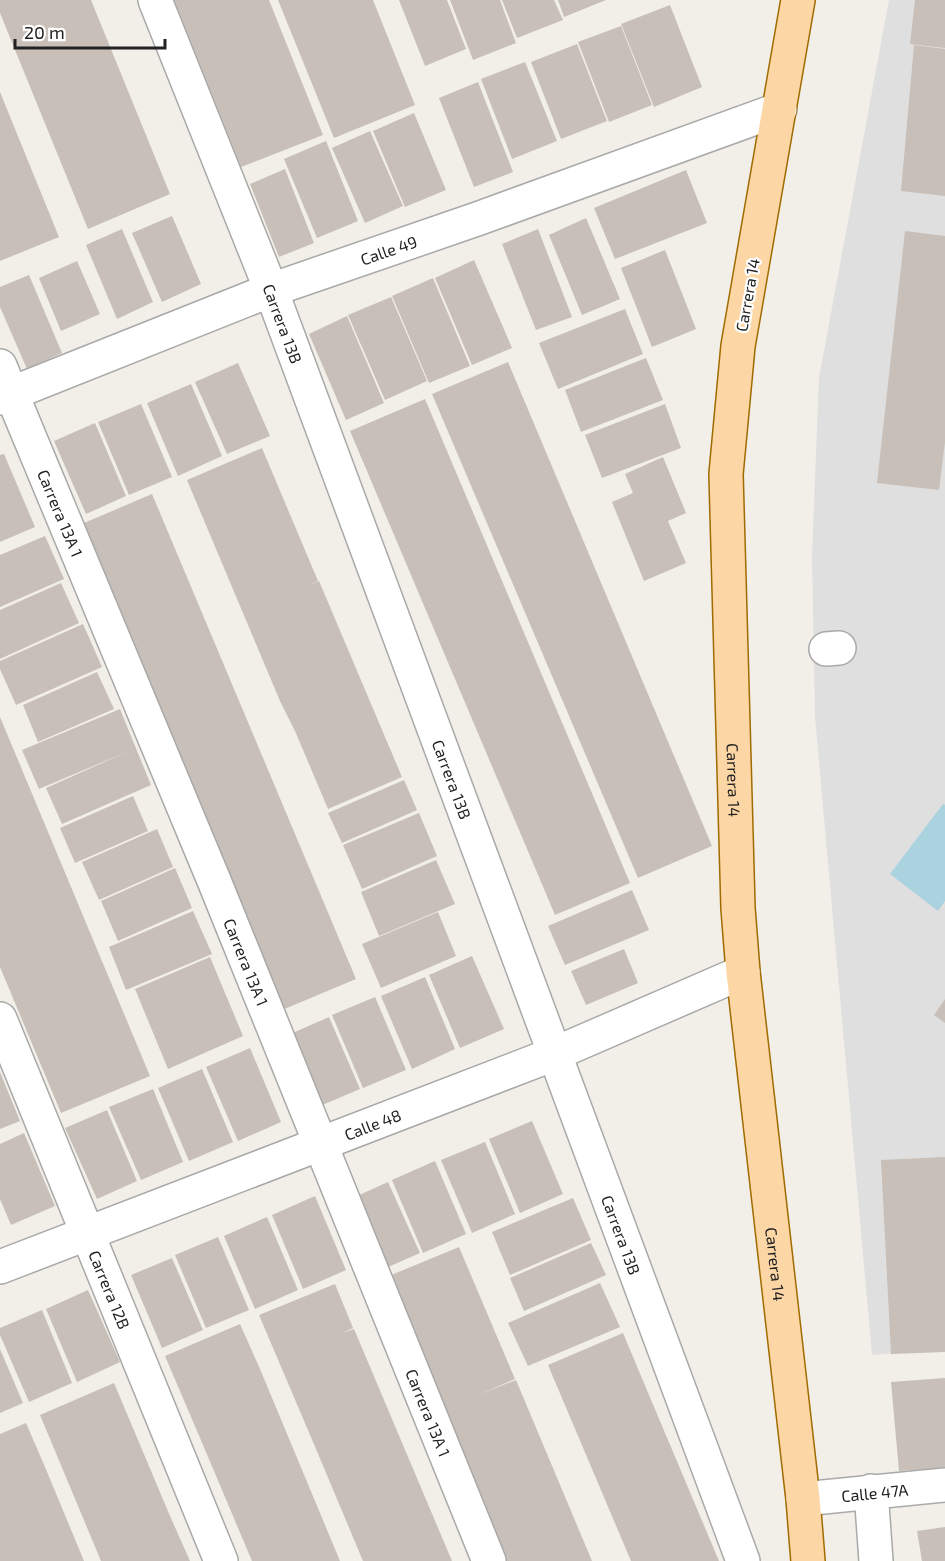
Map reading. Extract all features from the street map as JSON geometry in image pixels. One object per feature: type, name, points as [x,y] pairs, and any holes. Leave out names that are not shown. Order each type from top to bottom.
[{"type":"main road","name":"Carrera 14","points":[[798,0],[738,346],[726,474],[737,896],[742,972],[803,1499],[808,1561]]},
{"type":"street","name":"Carrera 13B","points":[[155,0],[271,290],[743,1561]]},
{"type":"street","name":"Calle 49","points":[[4,386],[780,109]]},
{"type":"street","name":"Carrera 13A 1","points":[[4,386],[215,883],[489,1561]]},
{"type":"street","name":"Calle 48","points":[[0,1267],[554,1054],[742,972]]},
{"type":"street","name":"Carrera 12B","points":[[0,1019],[221,1561]]},
{"type":"street","name":"Calle 47A","points":[[803,1499],[945,1485]]},
{"type":"street","points":[[871,1491],[876,1561]]},
{"type":"shaded area","points":[[889,0],[945,0],[945,1349],[872,1355],[815,717],[812,556],[819,378]]},
{"type":"water","points":[[943,804],[945,805],[945,901],[938,911],[890,874]]},
{"type":"building","points":[[0,0],[91,0],[170,194],[88,229],[0,13]]},
{"type":"building","points":[[174,0],[269,0],[323,135],[241,167]]},
{"type":"building","points":[[278,0],[373,0],[415,105],[334,138]]},
{"type":"building","points":[[399,0],[447,0],[466,49],[425,66]]},
{"type":"building","points":[[450,0],[500,0],[516,43],[473,60]]},
{"type":"building","points":[[502,0],[554,0],[563,20],[517,38]]},
{"type":"building","points":[[558,0],[606,0],[564,17]]},
{"type":"building","points":[[915,0],[945,0],[945,48],[910,44]]},
{"type":"building","points":[[670,5],[702,87],[654,107],[621,24]]},
{"type":"building","points":[[621,26],[652,105],[609,122],[578,42]]},
{"type":"building","points":[[577,44],[607,121],[561,139],[531,62]]},
{"type":"building","points":[[914,45],[945,49],[945,196],[901,191]]},
{"type":"building","points":[[525,62],[557,141],[512,159],[481,79]]},
{"type":"building","points":[[478,82],[513,172],[474,187],[439,98]]},
{"type":"building","points":[[0,92],[59,237],[0,261]]},
{"type":"building","points":[[414,113],[446,190],[405,207],[373,131]]},
{"type":"building","points":[[370,131],[403,206],[365,223],[332,148]]},
{"type":"building","points":[[326,141],[358,221],[317,238],[284,159]]},
{"type":"building","points":[[285,169],[314,243],[279,257],[250,184]]},
{"type":"building","points":[[686,170],[707,223],[615,259],[594,208]]},
{"type":"building","points":[[172,216],[201,284],[162,302],[132,233]]},
{"type":"building","points":[[586,218],[620,299],[582,315],[549,235]]},
{"type":"building","points":[[122,229],[153,302],[117,319],[86,245]]},
{"type":"building","points":[[538,229],[572,317],[536,330],[502,244]]},
{"type":"building","points":[[905,231],[945,236],[945,442],[939,490],[877,483]]},
{"type":"building","points":[[665,250],[696,329],[652,347],[621,268]]},
{"type":"building","points":[[474,260],[512,348],[472,365],[435,278]]},
{"type":"building","points":[[77,261],[100,314],[61,331],[39,278]]},
{"type":"building","points":[[29,275],[62,353],[27,369],[0,307],[0,287]]},
{"type":"building","points":[[433,278],[470,366],[429,383],[392,296]]},
{"type":"building","points":[[391,297],[427,381],[385,400],[348,315]]},
{"type":"building","points":[[625,309],[643,354],[558,389],[539,343]]},
{"type":"building","points":[[347,316],[384,403],[346,420],[309,334]]},
{"type":"building","points":[[646,358],[663,400],[581,432],[565,390]]},
{"type":"building","points":[[508,362],[712,846],[638,878],[432,394]]},
{"type":"building","points":[[238,363],[270,436],[227,454],[195,382]]},
{"type":"building","points":[[191,384],[222,456],[178,476],[147,403]]},
{"type":"building","points":[[425,399],[630,883],[555,915],[350,431]]},
{"type":"building","points":[[141,404],[172,477],[129,495],[98,422]]},
{"type":"building","points":[[665,404],[681,448],[602,478],[585,435]]},
{"type":"building","points":[[95,423],[126,496],[86,514],[54,441]]},
{"type":"building","points":[[262,448],[318,581],[307,586],[319,581],[402,777],[328,809],[187,480]]},
{"type":"building","points":[[4,454],[35,527],[0,542],[0,455]]},
{"type":"building","points":[[663,457],[686,513],[668,521],[686,563],[644,581],[612,502],[633,493],[625,474]]},
{"type":"building","points":[[152,494],[356,979],[282,1010],[77,526]]},
{"type":"building","points":[[45,536],[64,579],[0,607],[0,555]]},
{"type":"building","points":[[61,583],[79,623],[0,659],[0,610]]},
{"type":"building","points":[[83,624],[102,667],[16,705],[0,669],[0,661]]},
{"type":"building","points":[[97,672],[114,709],[38,742],[23,705]]},
{"type":"building","points":[[120,709],[151,785],[62,824],[46,788],[129,751],[39,789],[22,750]]},
{"type":"building","points":[[0,717],[150,1076],[61,1113],[0,967]]},
{"type":"building","points":[[404,780],[417,810],[342,843],[328,813]]},
{"type":"building","points":[[133,796],[148,831],[75,863],[60,828]]},
{"type":"building","points":[[419,813],[437,856],[362,889],[343,845]]},
{"type":"building","points":[[157,829],[173,867],[99,900],[82,862]]},
{"type":"building","points":[[436,860],[455,904],[379,936],[361,892]]},
{"type":"building","points":[[175,868],[192,908],[118,941],[101,901]]},
{"type":"building","points":[[632,890],[649,930],[565,965],[548,926]]},
{"type":"building","points":[[193,911],[212,954],[126,990],[109,947]]},
{"type":"building","points":[[438,912],[456,956],[381,988],[362,944]]},
{"type":"building","points":[[624,949],[638,983],[586,1005],[571,971]]},
{"type":"building","points":[[472,956],[504,1029],[460,1048],[429,975]]},
{"type":"building","points":[[210,957],[243,1036],[168,1069],[135,989]]},
{"type":"building","points":[[425,977],[455,1049],[412,1069],[381,996]]},
{"type":"building","points":[[375,997],[406,1070],[363,1088],[332,1015]]},
{"type":"building","points":[[945,999],[945,1023],[934,1015]]},
{"type":"building","points":[[329,1017],[360,1089],[320,1106],[288,1035]]},
{"type":"building","points":[[250,1048],[281,1122],[238,1141],[206,1067]]},
{"type":"building","points":[[202,1069],[233,1142],[189,1161],[158,1088]]},
{"type":"building","points":[[0,1072],[20,1121],[0,1129]]},
{"type":"building","points":[[153,1089],[183,1162],[141,1180],[109,1107]]},
{"type":"building","points":[[107,1110],[137,1181],[97,1199],[65,1128]]},
{"type":"building","points":[[532,1121],[563,1194],[520,1213],[489,1139]]},
{"type":"building","points":[[24,1133],[55,1206],[11,1225],[0,1199],[0,1144]]},
{"type":"building","points":[[485,1142],[515,1214],[472,1233],[441,1160]]},
{"type":"building","points":[[945,1157],[945,1352],[891,1354],[881,1160]]},
{"type":"building","points":[[435,1161],[466,1234],[423,1253],[392,1180]]},
{"type":"building","points":[[388,1182],[420,1253],[379,1271],[348,1200]]},
{"type":"building","points":[[315,1196],[346,1270],[303,1289],[272,1215]]},
{"type":"building","points":[[573,1198],[591,1240],[510,1275],[492,1232]]},
{"type":"building","points":[[267,1217],[298,1290],[255,1309],[224,1236]]},
{"type":"building","points":[[218,1237],[249,1310],[206,1328],[175,1255]]},
{"type":"building","points":[[591,1243],[606,1275],[524,1311],[510,1278]]},
{"type":"building","points":[[459,1247],[515,1379],[478,1395],[516,1380],[592,1561],[503,1561],[384,1278]]},
{"type":"building","points":[[172,1258],[203,1330],[162,1348],[131,1275]]},
{"type":"building","points":[[600,1283],[620,1327],[528,1366],[508,1323]]},
{"type":"building","points":[[335,1284],[353,1328],[342,1333],[354,1329],[452,1561],[363,1561],[259,1315]]},
{"type":"building","points":[[88,1290],[120,1362],[77,1382],[46,1309]]},
{"type":"building","points":[[42,1310],[72,1383],[29,1402],[0,1335],[0,1328]]},
{"type":"building","points":[[240,1324],[340,1561],[252,1561],[165,1356]]},
{"type":"building","points":[[623,1333],[719,1561],[631,1561],[548,1365]]},
{"type":"building","points":[[0,1349],[23,1403],[0,1413]]},
{"type":"building","points":[[945,1378],[945,1468],[899,1471],[891,1382]]},
{"type":"building","points":[[114,1383],[190,1561],[101,1561],[40,1415]]},
{"type":"building","points":[[26,1423],[84,1561],[0,1561],[0,1434]]},
{"type":"building","points":[[945,1527],[945,1561],[922,1561],[917,1531]]}]
